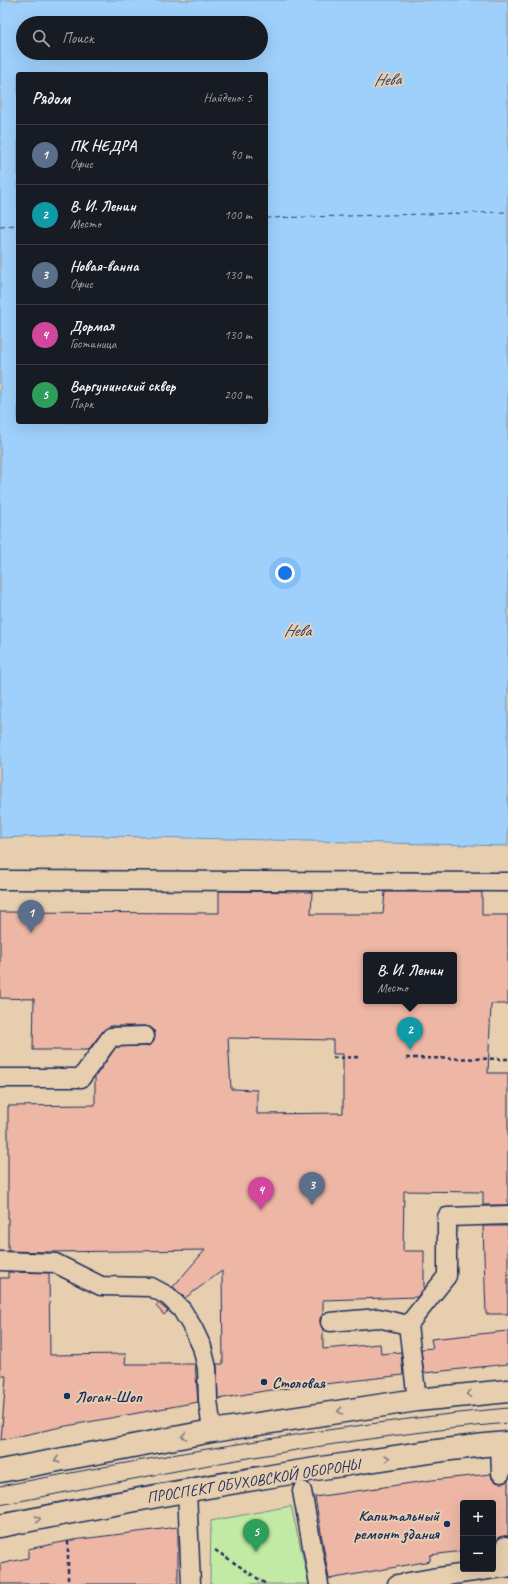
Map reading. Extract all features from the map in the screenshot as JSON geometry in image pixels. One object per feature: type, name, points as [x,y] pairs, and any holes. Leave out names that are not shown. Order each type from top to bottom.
[{"type":"main road","points":[[0,1471],[212,1431],[417,1400],[508,1391]]},
{"type":"main road","name":"ПРОСПЕКТ ОБУХОВСКОЙ ОБОРОНЫ","points":[[0,1526],[188,1490],[398,1456],[504,1444]]},
{"type":"lane","points":[[0,880],[508,882]]},
{"type":"lane","points":[[0,1078],[81,1078],[111,1036],[145,1036]]},
{"type":"lane","points":[[417,1400],[408,1325],[447,1276],[447,1217],[508,1215]]},
{"type":"lane","points":[[0,1261],[55,1263],[101,1286],[151,1288],[168,1296],[182,1310],[202,1347],[207,1368],[208,1400],[212,1431]]},
{"type":"lane","points":[[330,1322],[378,1318],[408,1325]]},
{"type":"lane","points":[[501,1473],[504,1444]]},
{"type":"lane","points":[[188,1490],[191,1584]]},
{"type":"lane","points":[[302,1491],[319,1584]]},
{"type":"lane","points":[[397,1584],[507,1568],[504,1546]]},
{"type":"path","points":[[333,1058],[358,1057]]},
{"type":"path","points":[[406,1058],[508,1060]]},
{"type":"path","points":[[68,1536],[68,1584]]},
{"type":"path","points":[[213,1549],[266,1584]]},
{"type":"green space","points":[[291,1506],[309,1584],[210,1584],[211,1521]]},
{"type":"water","name":"Нева","points":[[0,0],[508,0],[508,846],[69,835],[0,838]]},
{"type":"building","points":[[219,891],[312,892],[311,914],[383,914],[385,892],[482,892],[482,915],[508,915],[508,1004],[491,1004],[488,1073],[508,1073],[508,1205],[483,1205],[483,1192],[404,1191],[403,1251],[424,1251],[424,1288],[417,1297],[323,1300],[323,1314],[320,1318],[320,1322],[323,1330],[323,1349],[380,1344],[381,1354],[401,1352],[403,1375],[264,1391],[218,1399],[217,1364],[223,1364],[222,1271],[185,1298],[173,1287],[205,1250],[49,1252],[8,1251],[8,1106],[95,1105],[95,1077],[116,1047],[151,1045],[155,1036],[154,1030],[150,1027],[111,1026],[103,1031],[88,1050],[33,1050],[34,999],[0,998],[0,912],[219,913]],"holes":[[[228,1038],[333,1040],[333,1054],[343,1054],[343,1113],[257,1114],[257,1090],[231,1089]]]},
{"type":"building","points":[[483,1226],[508,1226],[508,1314],[486,1314]]},
{"type":"building","points":[[8,1272],[49,1273],[50,1355],[126,1354],[125,1364],[195,1364],[198,1402],[61,1427],[1,1440],[6,1376],[0,1376],[0,1278],[8,1278]]},
{"type":"building","points":[[158,1303],[168,1311],[164,1315],[156,1306]]},
{"type":"building","points":[[508,1331],[508,1364],[424,1373],[421,1349],[433,1348],[431,1339]]},
{"type":"building","points":[[491,1474],[492,1479],[496,1482],[502,1483],[508,1480],[508,1536],[499,1537],[496,1542],[496,1500],[460,1500],[460,1551],[430,1555],[430,1561],[329,1579],[315,1497],[432,1480]]},
{"type":"building","points":[[178,1527],[178,1584],[0,1584],[0,1564],[28,1558],[28,1549],[73,1540]]},
{"type":"ferry route","points":[[268,218],[508,212]]},
{"type":"ferry route","points":[[0,226],[16,225]]},
{"type":"tram line","points":[[0,1486],[231,1445],[370,1424],[508,1408]]},
{"type":"tram line","points":[[0,1505],[253,1457],[444,1429],[508,1423]]},
{"type":"place","name":"ПК НЕДРА","points":[[31,933]]},
{"type":"place","name":"В. И. Ленин","points":[[410,1050]]},
{"type":"place","name":"Новая-ванна","points":[[312,1205]]},
{"type":"place","name":"Дормал","points":[[261,1210]]},
{"type":"place","name":"Столовая","points":[[264,1382]]},
{"type":"place","name":"Логан-Шоп","points":[[67,1396]]},
{"type":"place","name":"Капитальный ремонт здания","points":[[447,1524]]},
{"type":"place","name":"Варгунинский сквер","points":[[256,1552]]}]
